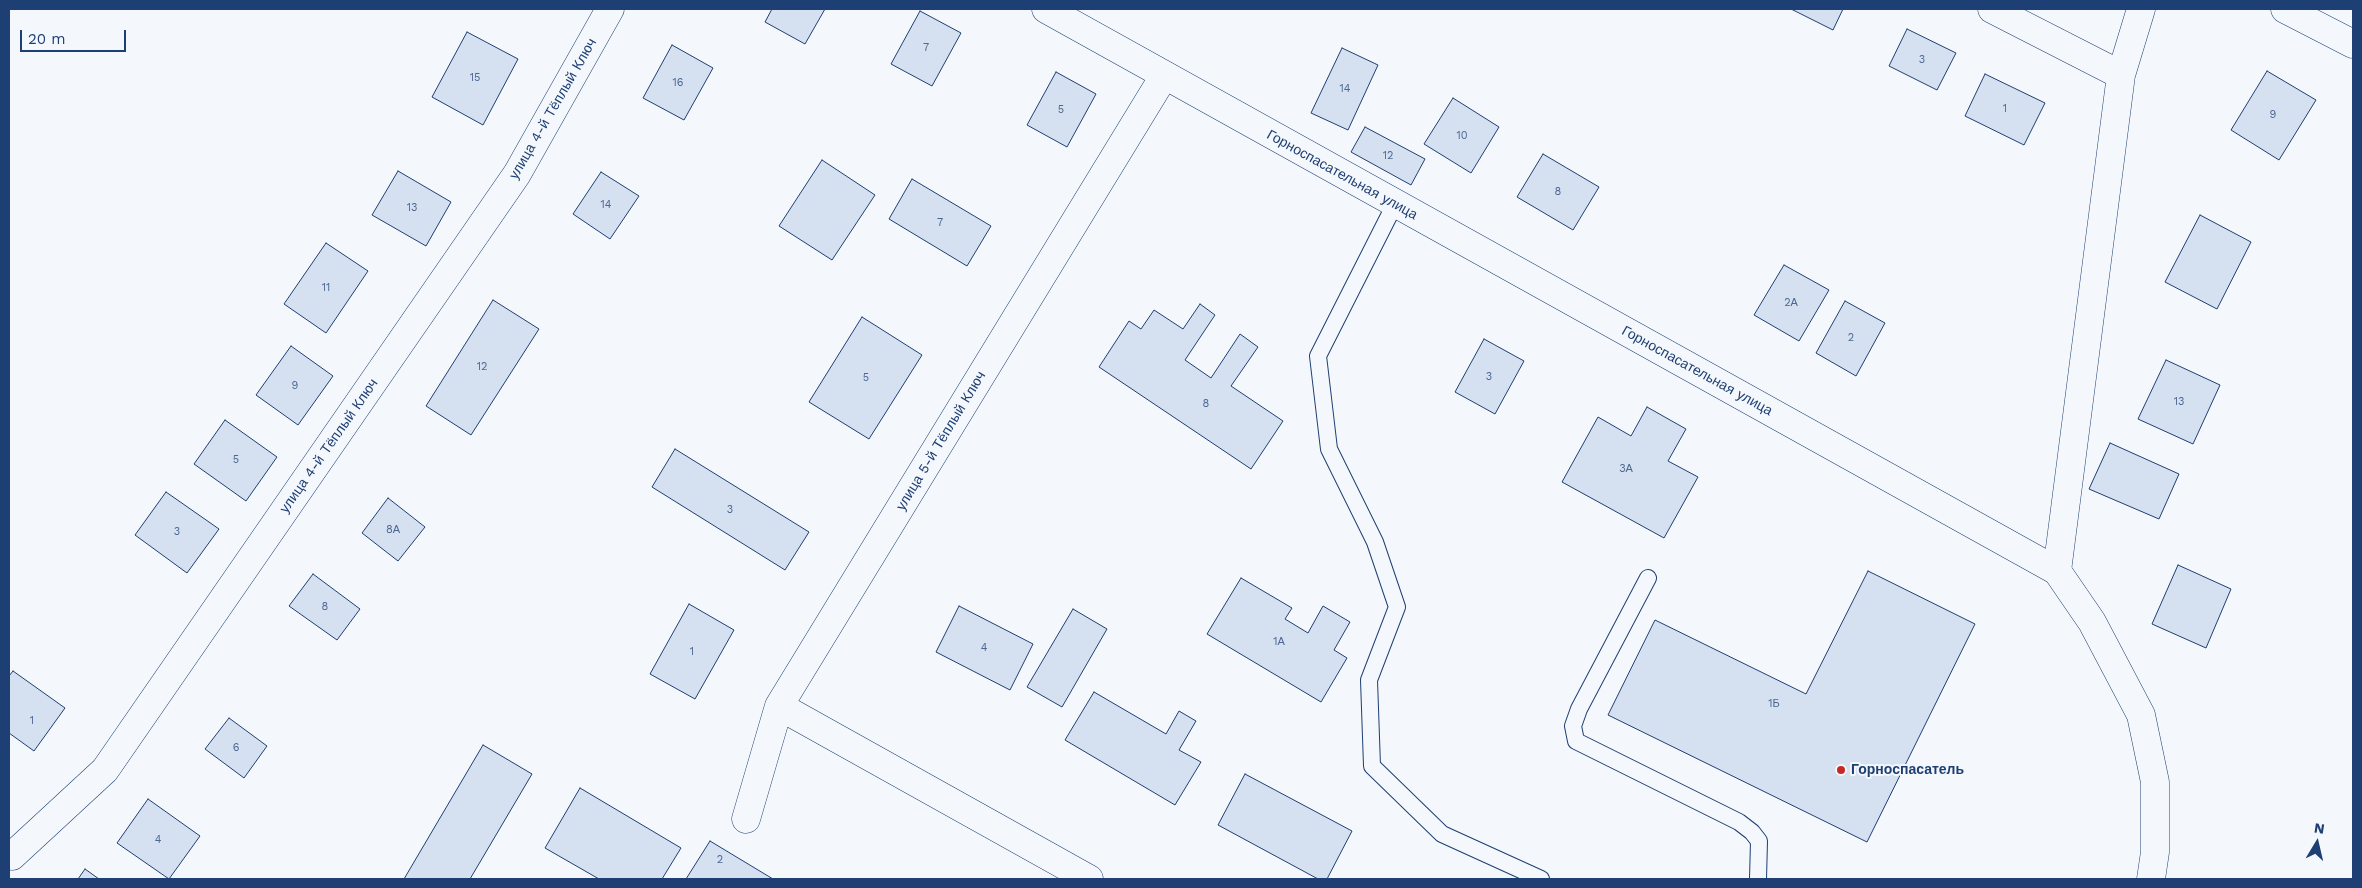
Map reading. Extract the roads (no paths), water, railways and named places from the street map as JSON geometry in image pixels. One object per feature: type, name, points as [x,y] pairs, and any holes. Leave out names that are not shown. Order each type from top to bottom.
[{"type":"street","name":"улица 4-й Тёплый Ключ","points":[[12,856],[105,770],[517,174],[610,9]]},
{"type":"street","name":"Горноспасательная улица","points":[[1046,9],[2056,571],[2092,622],[2141,715],[2155,782],[2155,852],[2151,879]]},
{"type":"street","points":[[1992,9],[2121,75]]},
{"type":"street","points":[[2056,571],[2121,75],[2140,9]]},
{"type":"street","points":[[2286,9],[2353,44]]},
{"type":"street","name":"улица 5-й Тёплый Ключ","points":[[746,819],[779,706],[1164,76]]},
{"type":"street","points":[[779,706],[1089,879]]},
{"type":"lane","points":[[1395,204],[1318,356],[1329,449],[1375,542],[1397,607],[1369,680],[1372,766],[1442,834],[1541,879]]},
{"type":"lane","points":[[1648,578],[1579,709],[1572,726],[1576,741],[1738,822],[1752,832],[1759,841],[1758,879]]},
{"type":"place","name":"Горноспасатель","points":[[1841,770]]}]
